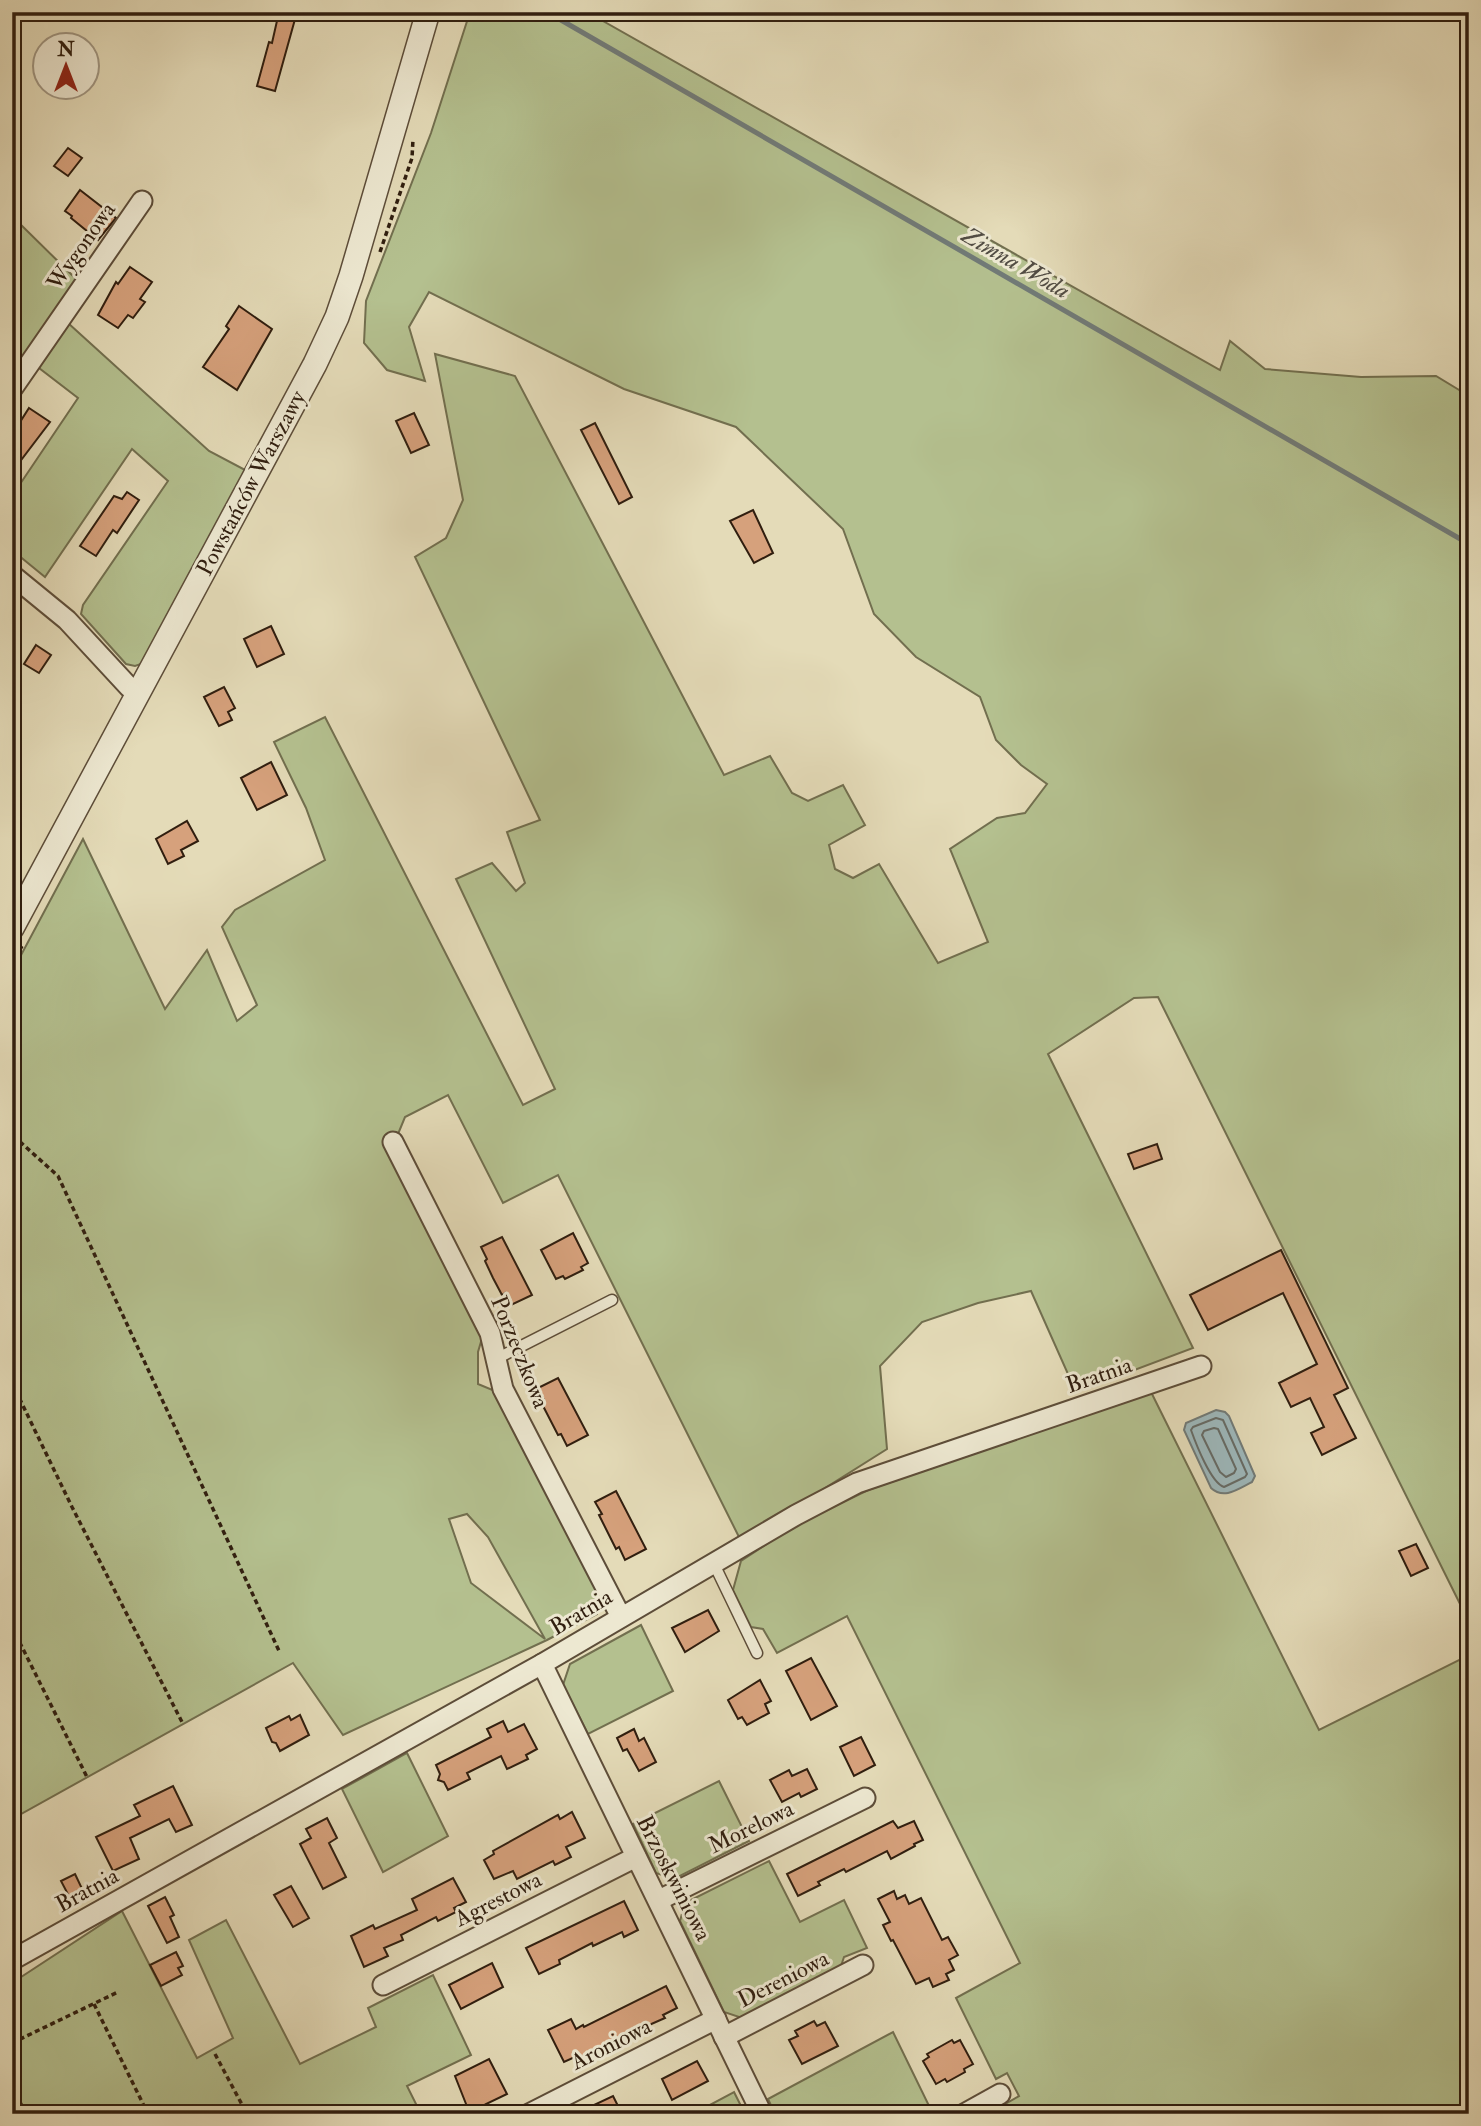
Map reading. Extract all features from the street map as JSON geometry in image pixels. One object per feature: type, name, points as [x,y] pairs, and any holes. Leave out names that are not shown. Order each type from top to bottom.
[{"type":"street","name":"Powstańców Warszawy","points":[[12,928],[315,364],[337,317],[428,12]]},
{"type":"street","name":"Wygonowa","points":[[12,389],[142,201]]},
{"type":"street","points":[[12,575],[67,620],[138,694]]},
{"type":"street","name":"Porzeczkowa","points":[[393,1142],[490,1333],[503,1389],[621,1617]]},
{"type":"street","name":"Bratnia","points":[[12,1960],[542,1664],[796,1515],[857,1483],[1201,1366]]},
{"type":"street","name":"Brzoskwiniowa","points":[[542,1664],[762,2114]]},
{"type":"street","name":"Morelowa","points":[[659,1900],[865,1798]]},
{"type":"street","name":"Agrestowa","points":[[383,1985],[636,1857]]},
{"type":"street","name":"Dereniowa","points":[[720,2028],[863,1965]]},
{"type":"street","name":"Aroniowa","points":[[529,2114],[720,2028]]},
{"type":"street","points":[[964,2114],[1000,2095]]},
{"type":"lane","points":[[496,1359],[612,1300]]},
{"type":"lane","points":[[714,1563],[757,1653]]},
{"type":"path","points":[[12,1141],[18,1140],[58,1176],[280,1653]]},
{"type":"path","points":[[12,1384],[183,1724]]},
{"type":"path","points":[[12,1627],[88,1777]]},
{"type":"path","points":[[12,2043],[118,1992]]},
{"type":"path","points":[[94,2004],[148,2114]]},
{"type":"path","points":[[215,2054],[247,2114]]},
{"type":"path","points":[[12,2086],[26,2114]]},
{"type":"green space","points":[[470,12],[587,12],[1220,370],[1230,341],[1265,369],[1361,377],[1436,376],[1469,396],[1469,1622],[1158,997],[1134,998],[1048,1054],[1193,1348],[1076,1392],[1031,1291],[978,1303],[922,1322],[880,1366],[887,1449],[741,1541],[558,1175],[503,1203],[448,1095],[405,1117],[398,1134],[483,1335],[478,1352],[478,1384],[495,1391],[600,1595],[597,1614],[547,1640],[343,1735],[293,1663],[12,1819],[12,972],[83,839],[165,1009],[207,950],[237,1021],[257,1005],[222,927],[235,910],[325,860],[306,808],[274,742],[325,717],[523,1105],[555,1089],[456,879],[492,863],[516,891],[525,883],[507,832],[540,820],[415,557],[446,538],[463,500],[435,354],[515,376],[724,775],[770,756],[792,793],[808,801],[843,785],[865,825],[829,845],[835,869],[853,878],[879,864],[938,963],[988,942],[950,849],[997,818],[1025,813],[1047,784],[1021,765],[996,740],[980,697],[916,657],[874,614],[843,529],[736,427],[624,389],[429,292],[409,327],[425,381],[387,370],[364,343],[366,301],[431,133]],"holes":[[[467,1514],[488,1537],[545,1639],[471,1583],[449,1519]]]},
{"type":"green space","points":[[12,216],[77,280],[12,378]]},
{"type":"green space","points":[[68,323],[209,451],[247,471],[141,664],[135,666],[126,664],[81,614],[83,605],[168,481],[132,449],[45,577],[12,550],[12,496],[78,398],[39,368]]},
{"type":"green space","points":[[1151,1392],[1319,1730],[1469,1655],[1469,2114],[988,2114],[1019,2096],[1007,2073],[996,2079],[956,1998],[1020,1963],[847,1616],[777,1653],[763,1629],[751,1627],[733,1590],[741,1561],[791,1528],[868,1490]]},
{"type":"green space","points":[[641,1625],[673,1691],[588,1734],[563,1685],[570,1664]]},
{"type":"green space","points":[[407,1753],[448,1836],[383,1872],[342,1789]]},
{"type":"green space","points":[[719,1781],[749,1841],[674,1879],[656,1873],[633,1824]]},
{"type":"green space","points":[[769,1861],[800,1922],[844,1900],[867,1948],[844,1957],[840,1969],[742,2018],[724,2012],[680,1921],[685,1903]]},
{"type":"green space","points":[[122,1911],[197,2058],[233,2038],[189,1940],[226,1920],[300,2064],[376,2027],[368,2008],[433,1975],[471,2055],[407,2086],[421,2114],[12,2114],[12,1983]]},
{"type":"green space","points":[[893,2032],[933,2114],[775,2114],[768,2099]]},
{"type":"green space","points":[[734,2092],[745,2114],[693,2114]]},
{"type":"water","points":[[1216,1410],[1229,1416],[1255,1476],[1252,1482],[1226,1493],[1211,1488],[1184,1430],[1186,1423]]},
{"type":"building","points":[[279,12],[297,12],[275,91],[257,86],[269,42],[272,43]]},
{"type":"building","points":[[68,148],[82,158],[68,176],[54,166]]},
{"type":"building","points":[[80,190],[116,218],[98,240],[65,211]]},
{"type":"building","points":[[130,267],[152,282],[140,299],[145,302],[133,318],[128,315],[118,328],[98,315],[116,282],[118,284]]},
{"type":"building","points":[[239,306],[272,329],[237,390],[203,367],[229,329],[226,326]]},
{"type":"building","points":[[29,408],[50,422],[12,472],[12,428],[17,420],[20,422]]},
{"type":"building","points":[[414,413],[429,445],[411,453],[396,421]]},
{"type":"building","points":[[595,423],[632,497],[619,504],[581,430]]},
{"type":"building","points":[[127,492],[139,500],[117,533],[113,530],[96,556],[80,546],[114,496],[122,499]]},
{"type":"building","points":[[753,510],[773,553],[754,563],[730,521]]},
{"type":"building","points":[[271,626],[284,654],[257,667],[244,639]]},
{"type":"building","points":[[36,645],[51,655],[39,673],[24,664]]},
{"type":"building","points":[[224,687],[235,708],[228,712],[232,720],[219,726],[204,697]]},
{"type":"building","points":[[271,762],[287,795],[257,810],[241,778]]},
{"type":"building","points":[[187,821],[198,841],[181,850],[184,856],[168,864],[156,839]]},
{"type":"building","points":[[1157,1144],[1162,1159],[1134,1169],[1128,1154]]},
{"type":"building","points":[[573,1233],[588,1263],[581,1267],[583,1270],[565,1279],[563,1276],[556,1279],[541,1250]]},
{"type":"building","points":[[502,1237],[532,1295],[511,1305],[493,1278],[481,1247]]},
{"type":"building","points":[[1281,1250],[1348,1388],[1334,1395],[1356,1438],[1322,1455],[1311,1433],[1324,1427],[1310,1398],[1291,1407],[1279,1383],[1317,1364],[1283,1293],[1208,1330],[1190,1295]]},
{"type":"building","points":[[558,1378],[588,1435],[567,1446],[561,1434],[558,1435],[541,1402],[544,1400],[538,1388]]},
{"type":"building","points":[[616,1491],[646,1549],[625,1560],[619,1547],[616,1549],[595,1502]]},
{"type":"building","points":[[1416,1544],[1428,1568],[1411,1576],[1399,1551]]},
{"type":"building","points":[[708,1610],[719,1631],[685,1652],[672,1628]]},
{"type":"building","points":[[811,1658],[837,1706],[811,1720],[786,1671]]},
{"type":"building","points":[[760,1680],[771,1701],[765,1704],[769,1713],[747,1725],[742,1717],[738,1719],[728,1700]]},
{"type":"building","points":[[300,1715],[309,1735],[280,1751],[276,1743],[272,1742],[266,1728],[289,1716],[291,1720]]},
{"type":"building","points":[[503,1721],[508,1732],[524,1724],[537,1749],[526,1755],[528,1759],[507,1769],[501,1756],[467,1773],[470,1779],[448,1790],[444,1782],[438,1780],[440,1774],[436,1765],[491,1737],[487,1729]]},
{"type":"building","points":[[634,1729],[639,1741],[644,1738],[656,1762],[639,1771],[627,1749],[623,1751],[617,1738]]},
{"type":"building","points":[[861,1737],[875,1765],[854,1776],[840,1747]]},
{"type":"building","points":[[807,1769],[817,1789],[801,1797],[799,1793],[782,1802],[770,1780],[789,1770],[792,1776]]},
{"type":"building","points":[[173,1786],[192,1825],[176,1832],[169,1819],[130,1838],[139,1859],[113,1871],[96,1837],[140,1816],[134,1805]]},
{"type":"building","points":[[572,1812],[585,1838],[566,1847],[571,1857],[555,1865],[553,1861],[517,1879],[513,1871],[494,1879],[484,1860],[494,1854],[493,1851],[558,1815],[560,1819]]},
{"type":"building","points":[[327,1818],[337,1838],[329,1843],[346,1877],[323,1889],[300,1844],[311,1838],[306,1829]]},
{"type":"building","points":[[893,1821],[898,1828],[914,1821],[923,1840],[891,1859],[887,1851],[846,1872],[844,1869],[798,1896],[787,1874]]},
{"type":"building","points":[[75,1874],[85,1895],[72,1902],[61,1881]]},
{"type":"building","points":[[453,1878],[466,1902],[454,1908],[456,1912],[438,1921],[436,1917],[401,1935],[403,1940],[384,1948],[388,1956],[364,1967],[351,1936],[373,1925],[375,1929],[417,1910],[412,1899]]},
{"type":"building","points":[[291,1886],[309,1918],[293,1927],[274,1895]]},
{"type":"building","points":[[894,1891],[897,1899],[905,1895],[909,1904],[921,1898],[942,1940],[948,1937],[958,1955],[949,1960],[954,1970],[946,1974],[949,1980],[933,1987],[929,1978],[916,1984],[883,1925],[890,1922],[878,1899]]},
{"type":"building","points":[[165,1897],[174,1915],[170,1917],[179,1937],[167,1943],[148,1906]]},
{"type":"building","points":[[624,1901],[638,1930],[624,1937],[622,1932],[593,1946],[592,1943],[539,1974],[526,1948]]},
{"type":"building","points":[[176,1952],[183,1966],[178,1968],[182,1975],[161,1986],[150,1965]]},
{"type":"building","points":[[492,1963],[503,1987],[461,2009],[449,1985]]},
{"type":"building","points":[[666,1986],[677,2008],[663,2015],[665,2018],[631,2033],[630,2031],[579,2059],[577,2056],[564,2062],[548,2030],[571,2019],[576,2029],[583,2025],[584,2027]]},
{"type":"building","points":[[814,2021],[817,2026],[825,2022],[838,2046],[802,2064],[789,2040],[798,2036],[795,2031]]},
{"type":"building","points":[[952,2040],[954,2043],[960,2040],[973,2064],[947,2082],[945,2079],[936,2084],[923,2061],[929,2057],[927,2054]]},
{"type":"building","points":[[489,2059],[507,2094],[470,2114],[455,2076]]},
{"type":"building","points":[[697,2061],[708,2081],[672,2100],[662,2079]]},
{"type":"building","points":[[613,2096],[622,2114],[575,2114]]},
{"type":"waterway","name":"Zimna Woda","points":[[547,12],[1469,544]]}]
